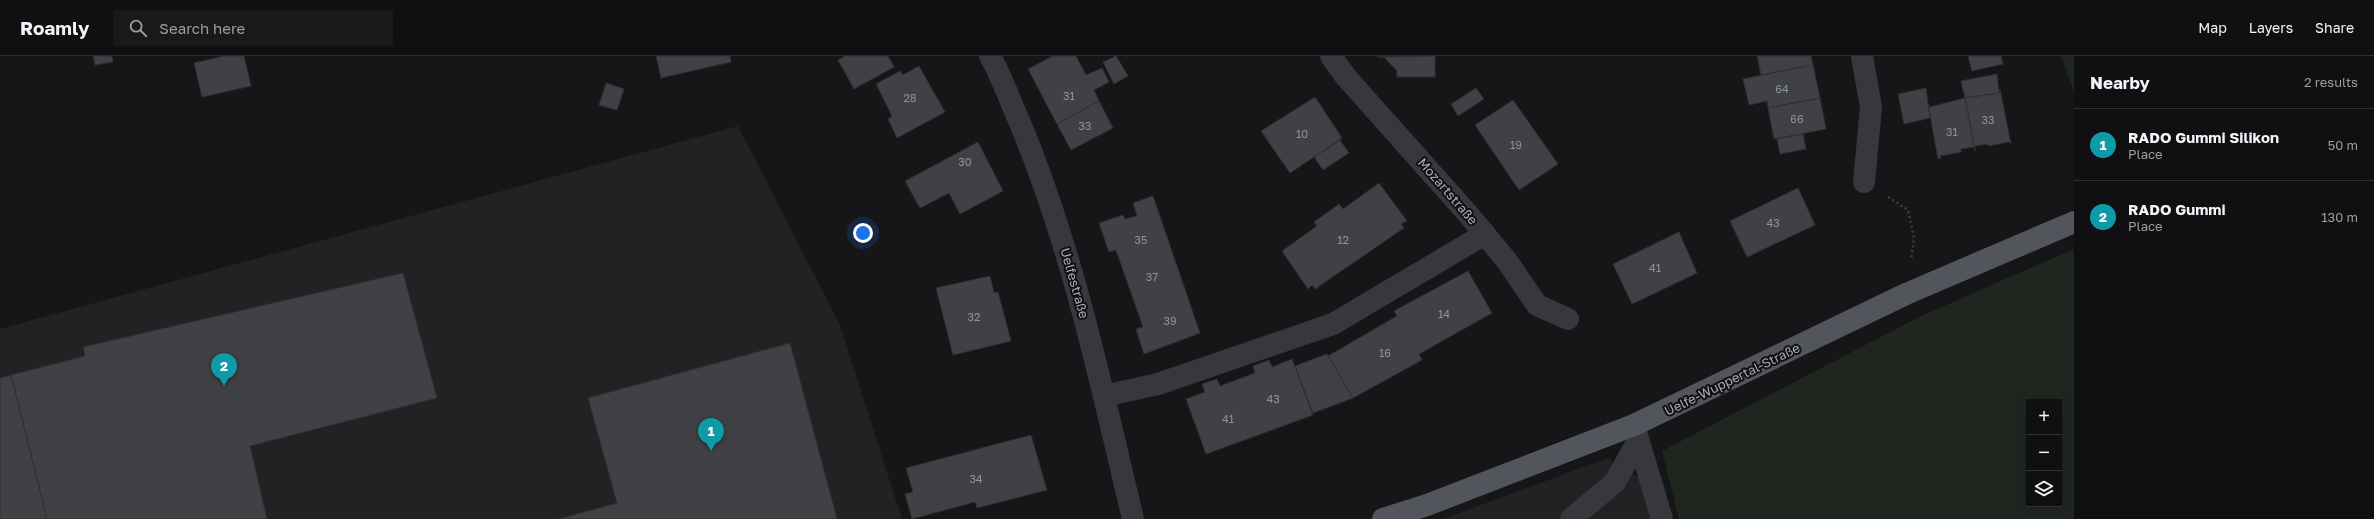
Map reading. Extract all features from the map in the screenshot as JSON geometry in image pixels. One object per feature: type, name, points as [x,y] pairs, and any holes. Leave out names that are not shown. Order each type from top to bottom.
[{"type":"main road","name":"Uelfe-Wuppertal-Straße","points":[[1383,519],[1636,433],[1906,294],[2074,222]]},
{"type":"street","name":"Mozartstraße","points":[[1331,56],[1346,77],[1485,234],[1507,261],[1537,305],[1568,318]]},
{"type":"street","points":[[1862,56],[1871,107],[1864,182]]},
{"type":"street","name":"Uelfestraße","points":[[998,59],[1053,208],[1086,321],[1133,519]]},
{"type":"street","points":[[1104,396],[1158,384],[1333,324],[1485,234]]},
{"type":"street","points":[[1571,519],[1615,482],[1636,433]]},
{"type":"street","points":[[1636,433],[1662,519]]},
{"type":"path","points":[[1908,210],[1914,238]]},
{"type":"shaded area","points":[[2061,56],[2074,56],[2074,93]]},
{"type":"shaded area","points":[[738,126],[840,325],[902,519],[0,519],[0,329]]},
{"type":"shaded area","points":[[2074,249],[2074,519],[1679,519],[1662,451],[1921,316]]},
{"type":"shaded area","points":[[1608,458],[1643,481],[1653,519],[1443,519]]},
{"type":"building","points":[[93,56],[112,56],[113,62],[95,65]]},
{"type":"building","points":[[224,56],[244,56],[251,86],[202,97],[194,63]]},
{"type":"building","points":[[656,56],[730,56],[731,62],[661,78]]},
{"type":"building","points":[[845,56],[888,56],[894,67],[854,89],[838,60]]},
{"type":"building","points":[[1053,56],[1076,56],[1086,75],[1102,68],[1109,82],[1094,90],[1099,101],[1057,124],[1028,69]]},
{"type":"building","points":[[1116,56],[1128,76],[1114,84],[1103,62]]},
{"type":"building","points":[[1435,56],[1435,77],[1397,77],[1397,71],[1384,57],[1377,57]]},
{"type":"building","points":[[1757,56],[1811,56],[1813,65],[1761,75]]},
{"type":"building","points":[[1968,56],[2001,56],[2003,64],[1972,71]]},
{"type":"building","points":[[1813,65],[1820,98],[1768,108],[1767,101],[1749,105],[1743,79]]},
{"type":"building","points":[[919,66],[945,112],[897,138],[888,119],[892,116],[876,84],[900,71],[903,75]]},
{"type":"building","points":[[1997,74],[1999,93],[1965,98],[1961,81]]},
{"type":"building","points":[[606,83],[624,89],[617,110],[599,105]]},
{"type":"building","points":[[1476,88],[1484,99],[1458,116],[1451,104]]},
{"type":"building","points":[[1926,88],[1930,118],[1904,124],[1898,94]]},
{"type":"building","points":[[2000,89],[2011,144],[2009,142],[1988,146],[1988,144],[1975,146],[1975,151],[1965,98],[1999,93]]},
{"type":"building","points":[[1315,97],[1342,138],[1290,173],[1261,131]]},
{"type":"building","points":[[1820,98],[1826,129],[1774,139],[1768,108]]},
{"type":"building","points":[[1965,98],[1975,151],[1974,147],[1961,149],[1961,152],[1940,156],[1941,158],[1938,159],[1928,104],[1930,107]]},
{"type":"building","points":[[1513,100],[1558,164],[1519,190],[1475,125]]},
{"type":"building","points":[[1099,101],[1113,128],[1071,150],[1057,124]]},
{"type":"building","points":[[1803,134],[1806,149],[1780,154],[1777,139]]},
{"type":"building","points":[[1340,140],[1349,153],[1323,170],[1314,157]]},
{"type":"building","points":[[978,142],[1003,191],[960,214],[949,193],[920,208],[905,181]]},
{"type":"building","points":[[1379,183],[1407,221],[1401,224],[1404,228],[1315,289],[1312,285],[1308,289],[1282,251],[1317,226],[1314,222],[1339,204],[1343,209]]},
{"type":"building","points":[[1798,188],[1815,225],[1747,257],[1730,221]]},
{"type":"building","points":[[1153,196],[1200,333],[1144,354],[1136,329],[1143,327],[1116,250],[1109,252],[1099,223],[1123,215],[1125,219],[1137,216],[1133,203]]},
{"type":"building","points":[[1679,232],[1697,273],[1632,304],[1613,264]]},
{"type":"building","points":[[1468,271],[1492,313],[1419,354],[1422,360],[1353,398],[1328,356],[1397,316],[1394,311]]},
{"type":"building","points":[[403,273],[437,398],[250,446],[267,519],[47,519],[11,375],[85,356],[83,347]]},
{"type":"building","points":[[990,276],[994,293],[998,292],[1011,341],[953,355],[936,288]]},
{"type":"building","points":[[790,343],[837,519],[559,519],[617,503],[588,398]]},
{"type":"building","points":[[1327,354],[1353,398],[1313,413],[1295,366]]},
{"type":"building","points":[[1292,359],[1313,415],[1206,454],[1186,399],[1205,392],[1202,384],[1217,379],[1220,386],[1255,373],[1253,366],[1269,360],[1272,367]]},
{"type":"building","points":[[11,375],[47,519],[0,519],[0,378]]},
{"type":"building","points":[[1031,435],[1047,490],[977,508],[975,502],[912,519],[905,494],[913,492],[906,468]]},
{"type":"place","name":"RADO Gummi","points":[[224,386]]},
{"type":"place","name":"RADO Gummi Silikon","points":[[711,451]]}]
